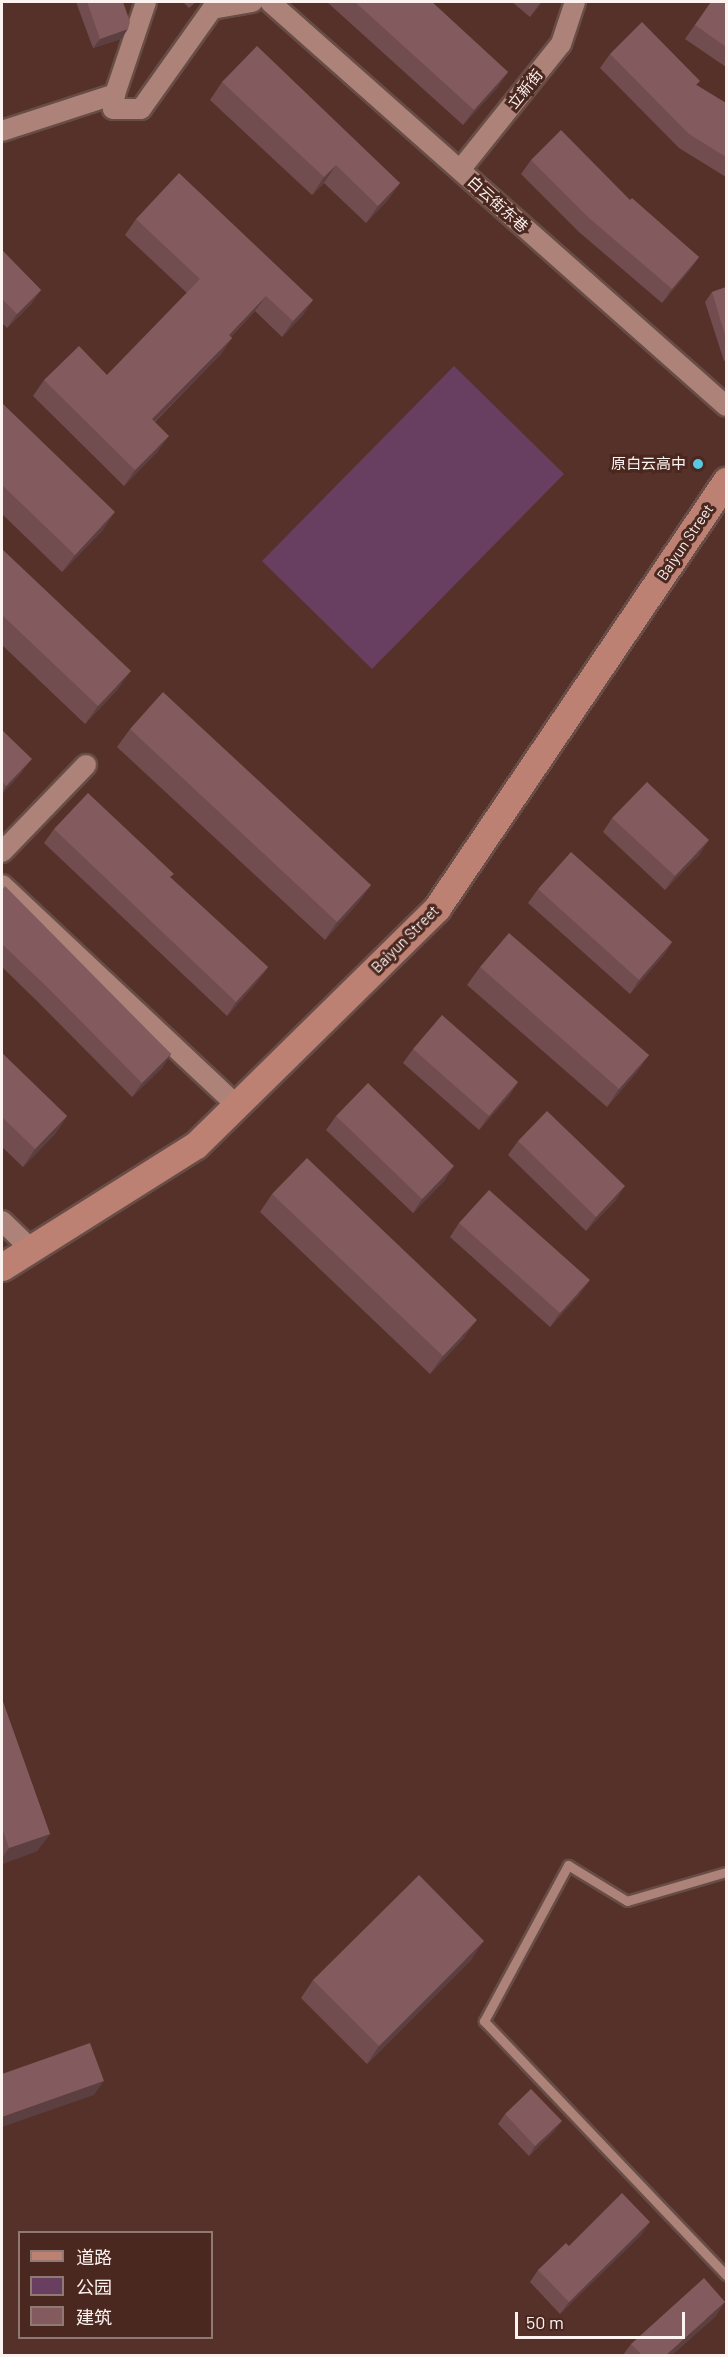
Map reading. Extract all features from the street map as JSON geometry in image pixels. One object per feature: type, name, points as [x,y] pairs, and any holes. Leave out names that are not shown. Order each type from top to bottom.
[{"type":"main road","name":"Baiyun Street","points":[[2,1267],[195,1145],[438,908],[726,481]]},
{"type":"street","points":[[146,2],[115,94],[113,109],[141,109],[212,9],[252,2]]},
{"type":"street","name":"白云街东巷","points":[[270,2],[726,406]]},
{"type":"street","name":"立新街","points":[[460,170],[561,44],[575,2]]},
{"type":"street","points":[[2,131],[115,94]]},
{"type":"street","points":[[2,852],[86,765]]},
{"type":"street","points":[[2,885],[236,1105]]},
{"type":"street","points":[[2,1221],[31,1249]]},
{"type":"lane","points":[[726,1872],[627,1901],[568,1865],[484,2021],[726,2275]]},
{"type":"green space","points":[[454,366],[564,474],[372,669],[262,561]]},
{"type":"building","points":[[87,2],[123,2],[130,22],[128,29],[100,39]]},
{"type":"building","points":[[355,2],[432,2],[508,72],[474,110]]},
{"type":"building","points":[[711,2],[726,2],[726,47],[695,25]]},
{"type":"building","points":[[642,22],[700,81],[696,85],[726,103],[726,157],[689,134],[610,54]]},
{"type":"building","points":[[257,46],[400,183],[378,206],[336,165],[324,177],[222,82]]},
{"type":"building","points":[[561,130],[630,200],[632,198],[699,257],[672,289],[589,218],[531,160]]},
{"type":"building","points":[[179,173],[313,300],[293,321],[266,296],[229,335],[232,338],[152,419],[169,436],[135,470],[44,380],[79,346],[107,375],[200,279],[136,219]]},
{"type":"building","points":[[2,250],[41,290],[17,314],[2,299]]},
{"type":"building","points":[[726,287],[726,338],[712,292]]},
{"type":"building","points":[[2,403],[115,512],[75,555],[2,485]]},
{"type":"building","points":[[2,549],[131,671],[98,706],[2,615]]},
{"type":"building","points":[[163,692],[371,885],[337,922],[130,729]]},
{"type":"building","points":[[2,730],[32,759],[6,786],[2,781]]},
{"type":"building","points":[[647,782],[709,840],[675,876],[612,818]]},
{"type":"building","points":[[88,793],[174,874],[170,877],[268,967],[236,1002],[54,829]]},
{"type":"building","points":[[571,852],[672,942],[639,980],[538,889]]},
{"type":"building","points":[[5,886],[171,1054],[142,1083],[2,944],[2,890]]},
{"type":"building","points":[[509,933],[649,1055],[619,1089],[480,967]]},
{"type":"building","points":[[442,1015],[518,1082],[489,1116],[413,1049]]},
{"type":"building","points":[[2,1053],[67,1116],[35,1149],[2,1117]]},
{"type":"building","points":[[368,1083],[454,1166],[422,1199],[336,1116]]},
{"type":"building","points":[[547,1111],[625,1186],[596,1217],[518,1141]]},
{"type":"building","points":[[307,1158],[477,1320],[443,1356],[272,1194]]},
{"type":"building","points":[[489,1190],[590,1280],[560,1313],[459,1223]]},
{"type":"building","points":[[2,1699],[50,1834],[9,1848],[2,1828]]},
{"type":"building","points":[[419,1875],[484,1941],[379,2046],[313,1980]]},
{"type":"building","points":[[90,2043],[104,2081],[2,2117],[2,2074]]},
{"type":"building","points":[[531,2089],[562,2121],[535,2146],[505,2114]]},
{"type":"building","points":[[622,2193],[650,2222],[569,2302],[538,2270],[566,2243],[569,2246]]},
{"type":"building","points":[[704,2278],[725,2302],[666,2355],[642,2355],[631,2344]]},
{"type":"place","name":"原白云高中","points":[[698,464]]}]
